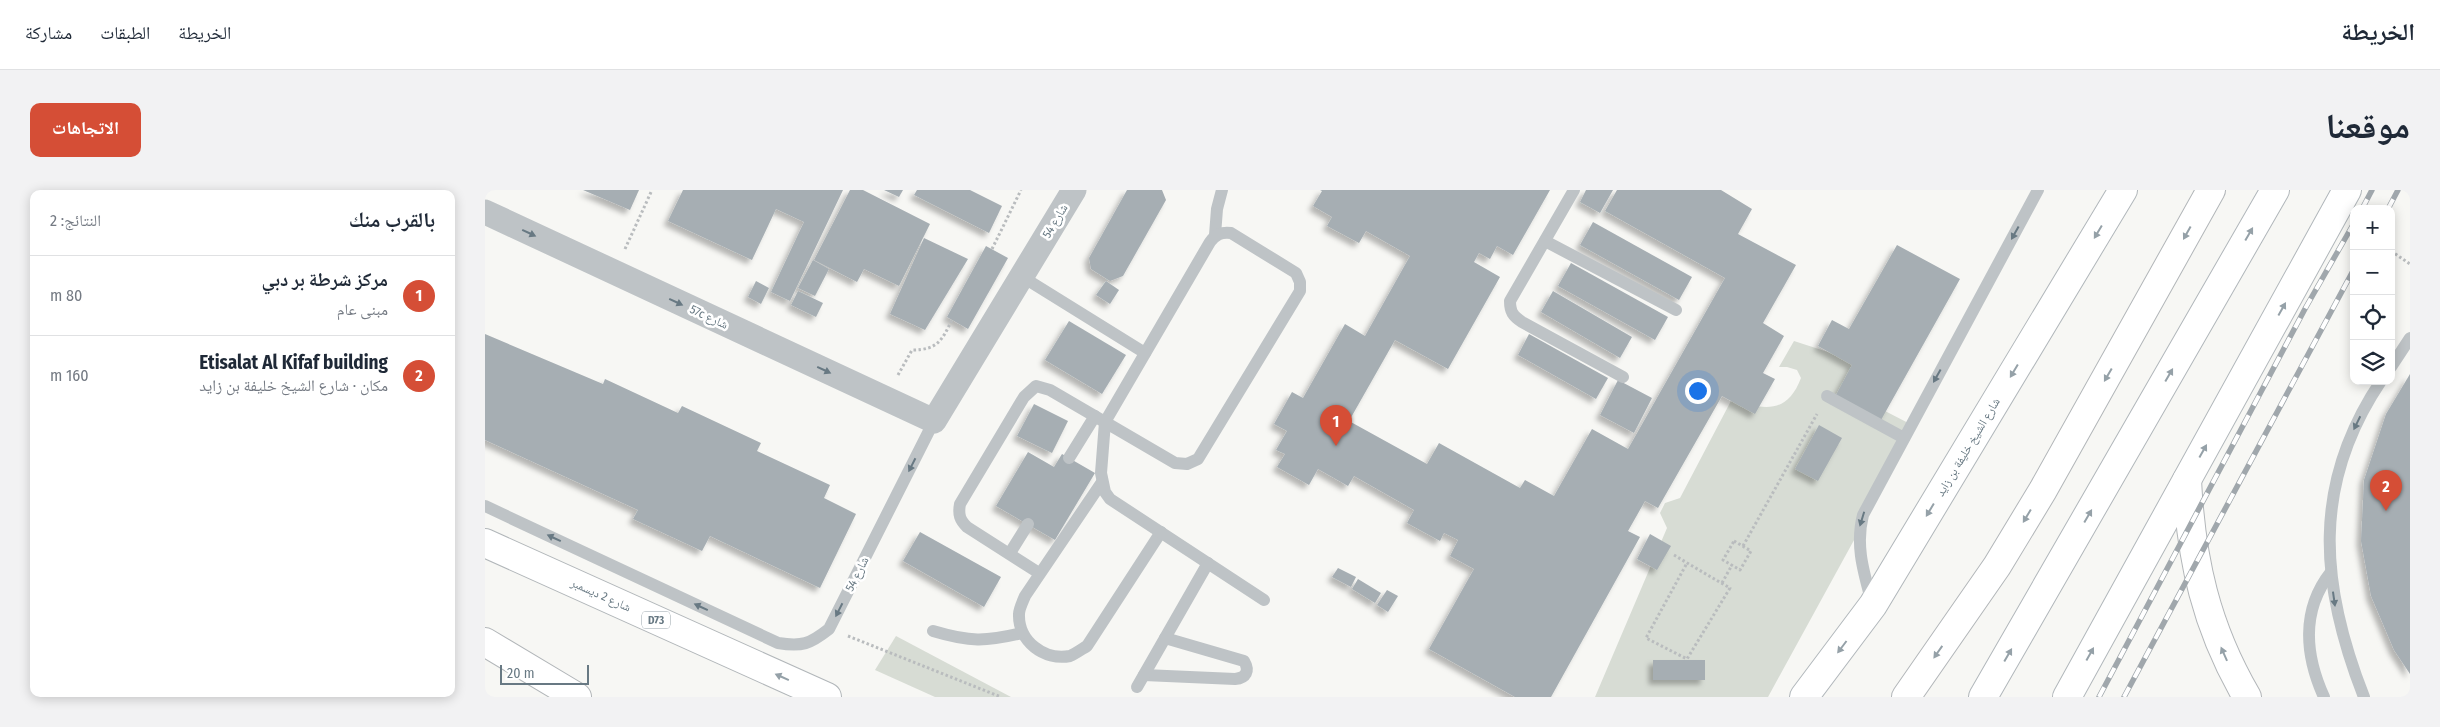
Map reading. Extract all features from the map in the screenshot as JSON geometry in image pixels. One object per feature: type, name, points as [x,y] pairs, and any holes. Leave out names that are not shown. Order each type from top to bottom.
[{"type":"main road","name":"شارع الشيخ خليفة بن زايد","points":[[1805,697],[1873,605],[2123,190]]},
{"type":"main road","points":[[1906,697],[1997,566],[2043,490],[2211,190]]},
{"type":"main road","points":[[1983,697],[2275,190]]},
{"type":"main road","points":[[2067,697],[2347,190]]},
{"type":"main road","points":[[2187,480],[2189,522],[2205,604],[2231,670],[2247,697]]},
{"type":"main road","name":"شارع 2 ديسمبر","points":[[485,543],[827,697]]},
{"type":"main road","points":[[485,642],[577,697]]},
{"type":"street","name":"شارع 54","points":[[934,421],[1074,190]]},
{"type":"street","name":"57c شارع","points":[[485,212],[934,421]]},
{"type":"lane","points":[[1069,458],[1100,419],[1145,353],[1215,235],[1217,209],[1222,190]]},
{"type":"lane","points":[[1574,190],[1510,301],[1510,310],[1515,318],[1623,377]]},
{"type":"lane","points":[[1873,605],[1861,560],[1859,530],[1869,501],[2039,190]]},
{"type":"lane","points":[[1039,573],[1010,553],[967,528],[961,521],[959,513],[960,504],[1024,397],[1036,386],[1043,386],[1175,463],[1187,464],[1198,459],[1296,299],[1300,291],[1301,282],[1296,273],[1231,233],[1223,232],[1215,235]]},
{"type":"lane","points":[[1545,241],[1676,310]]},
{"type":"lane","points":[[1021,276],[1145,353]]},
{"type":"lane","points":[[2395,361],[2409,343]]},
{"type":"lane","points":[[2364,697],[2344,640],[2335,604],[2329,547],[2333,489],[2349,439],[2367,402],[2378,385]]},
{"type":"lane","points":[[1827,396],[1904,438]]},
{"type":"lane","points":[[1100,419],[1102,482],[1110,499],[1264,600]]},
{"type":"lane","name":"شارع 54","points":[[485,506],[778,643],[796,646],[815,641],[829,629],[934,421]]},
{"type":"lane","points":[[1102,482],[1025,596],[1019,614],[1022,632],[1034,648],[1051,656],[1071,656],[1087,646],[1161,532]]},
{"type":"lane","points":[[1010,553],[1028,524]]},
{"type":"lane","points":[[1137,687],[1208,563]]},
{"type":"lane","points":[[2324,697],[2317,680],[2309,616],[2321,585],[2331,572]]},
{"type":"lane","points":[[933,630],[962,639],[993,640],[1022,632]]},
{"type":"lane","points":[[1144,675],[1235,679],[1242,678],[1247,674],[1245,661],[1165,638]]},
{"type":"path","points":[[614,273],[652,190]]},
{"type":"path","points":[[992,249],[1021,190]]},
{"type":"path","points":[[2395,254],[2410,264]]},
{"type":"path","points":[[885,398],[912,350],[926,349],[941,342],[952,320]]},
{"type":"path","points":[[1743,546],[1827,396]]},
{"type":"path","points":[[1734,541],[1743,546],[1751,551],[1740,570],[1723,560],[1734,541]]},
{"type":"path","points":[[1674,555],[1730,588],[1687,659],[1646,638],[1687,563]]},
{"type":"path","points":[[1721,583],[1732,565]]},
{"type":"path","points":[[829,629],[1001,697]]},
{"type":"shaded area","points":[[1794,341],[1871,366],[1856,396],[1916,427],[1768,697],[1595,697],[1667,528],[1660,513],[1665,503],[1680,498],[1732,399],[1754,406],[1773,407],[1789,398],[1801,378],[1797,370],[1779,367]]},
{"type":"shaded area","points":[[896,636],[1011,697],[935,697],[875,670]]},
{"type":"building","points":[[583,190],[639,190],[630,210]]},
{"type":"building","points":[[683,190],[843,190],[790,301],[771,292],[804,222],[776,209],[752,260],[668,221]]},
{"type":"building","points":[[850,190],[863,190],[930,224],[899,286],[864,269],[857,282],[814,260]]},
{"type":"building","points":[[884,190],[903,190],[899,197]]},
{"type":"building","points":[[917,190],[970,190],[1002,206],[989,233],[914,195]]},
{"type":"building","points":[[1127,190],[1162,190],[1166,200],[1123,276],[1110,281],[1091,269],[1089,258]]},
{"type":"building","points":[[1320,190],[1550,190],[1513,255],[1497,246],[1490,259],[1479,253],[1474,262],[1500,277],[1448,369],[1395,340],[1349,421],[1427,464],[1439,443],[1520,488],[1525,480],[1554,496],[1592,429],[1628,449],[1725,278],[1605,211],[1617,190],[1721,190],[1752,209],[1738,234],[1796,265],[1763,323],[1784,336],[1763,373],[1775,379],[1755,414],[1722,396],[1658,508],[1645,501],[1628,531],[1640,537],[1551,697],[1515,697],[1429,649],[1474,569],[1450,556],[1458,540],[1444,533],[1440,541],[1407,523],[1414,510],[1354,476],[1348,486],[1318,469],[1309,485],[1277,467],[1285,454],[1276,450],[1287,431],[1274,424],[1292,392],[1303,398],[1345,324],[1365,336],[1410,256],[1366,231],[1359,243],[1327,226],[1332,217],[1313,206],[1322,191]]},
{"type":"building","points":[[1586,190],[1613,190],[1600,213],[1580,202]]},
{"type":"building","points":[[1593,222],[1692,277],[1679,300],[1580,245]]},
{"type":"building","points":[[924,238],[968,259],[925,330],[890,314]]},
{"type":"building","points":[[1897,245],[1960,279],[1881,420],[1836,395],[1852,365],[1818,346],[1832,320],[1849,329]]},
{"type":"building","points":[[986,246],[1008,258],[968,329],[947,317]]},
{"type":"building","points":[[813,260],[829,269],[815,296],[798,288]]},
{"type":"building","points":[[1571,263],[1668,317],[1655,340],[1558,286]]},
{"type":"building","points":[[756,281],[769,288],[761,304],[748,297]]},
{"type":"building","points":[[1106,281],[1119,290],[1110,304],[1096,295]]},
{"type":"building","points":[[798,291],[823,303],[816,317],[791,305]]},
{"type":"building","points":[[1553,291],[1632,337],[1620,358],[1541,312]]},
{"type":"building","points":[[1069,321],[1126,355],[1102,394],[1045,360]]},
{"type":"building","points":[[485,334],[603,384],[605,379],[678,413],[682,406],[761,443],[757,451],[830,485],[824,498],[856,514],[820,588],[710,536],[702,551],[633,519],[638,510],[485,440]]},
{"type":"building","points":[[1529,334],[1608,378],[1596,399],[1518,355]]},
{"type":"building","points":[[2410,374],[2410,674],[2394,650],[2371,596],[2361,541],[2364,480],[2386,414]]},
{"type":"building","points":[[1618,380],[1652,398],[1634,433],[1600,415]]},
{"type":"building","points":[[1034,404],[1068,421],[1052,453],[1017,436]]},
{"type":"building","points":[[1819,425],[1842,438],[1818,481],[1795,469]]},
{"type":"building","points":[[1028,452],[1054,467],[1062,454],[1095,473],[1055,540],[996,506]]},
{"type":"building","points":[[920,532],[1001,577],[984,607],[903,561]]},
{"type":"building","points":[[1650,534],[1671,546],[1657,570],[1637,559]]},
{"type":"building","points":[[1338,568],[1356,577],[1351,587],[1332,577]]},
{"type":"building","points":[[1358,579],[1381,593],[1375,603],[1352,589]]},
{"type":"building","points":[[1387,590],[1398,596],[1388,612],[1377,605]]},
{"type":"building","points":[[1653,660],[1705,660],[1705,680],[1653,680]]},
{"type":"railway","points":[[2364,205],[2372,190]]},
{"type":"railway","points":[[2390,205],[2398,190]]},
{"type":"railway","points":[[2099,697],[2306,307],[2350,230]]},
{"type":"railway","points":[[2124,697],[2350,276]]},
{"type":"place","name":"مركز شرطة بر دبي","points":[[1336,446]]},
{"type":"place","name":"Etisalat Al Kifaf building","points":[[2386,511]]}]
